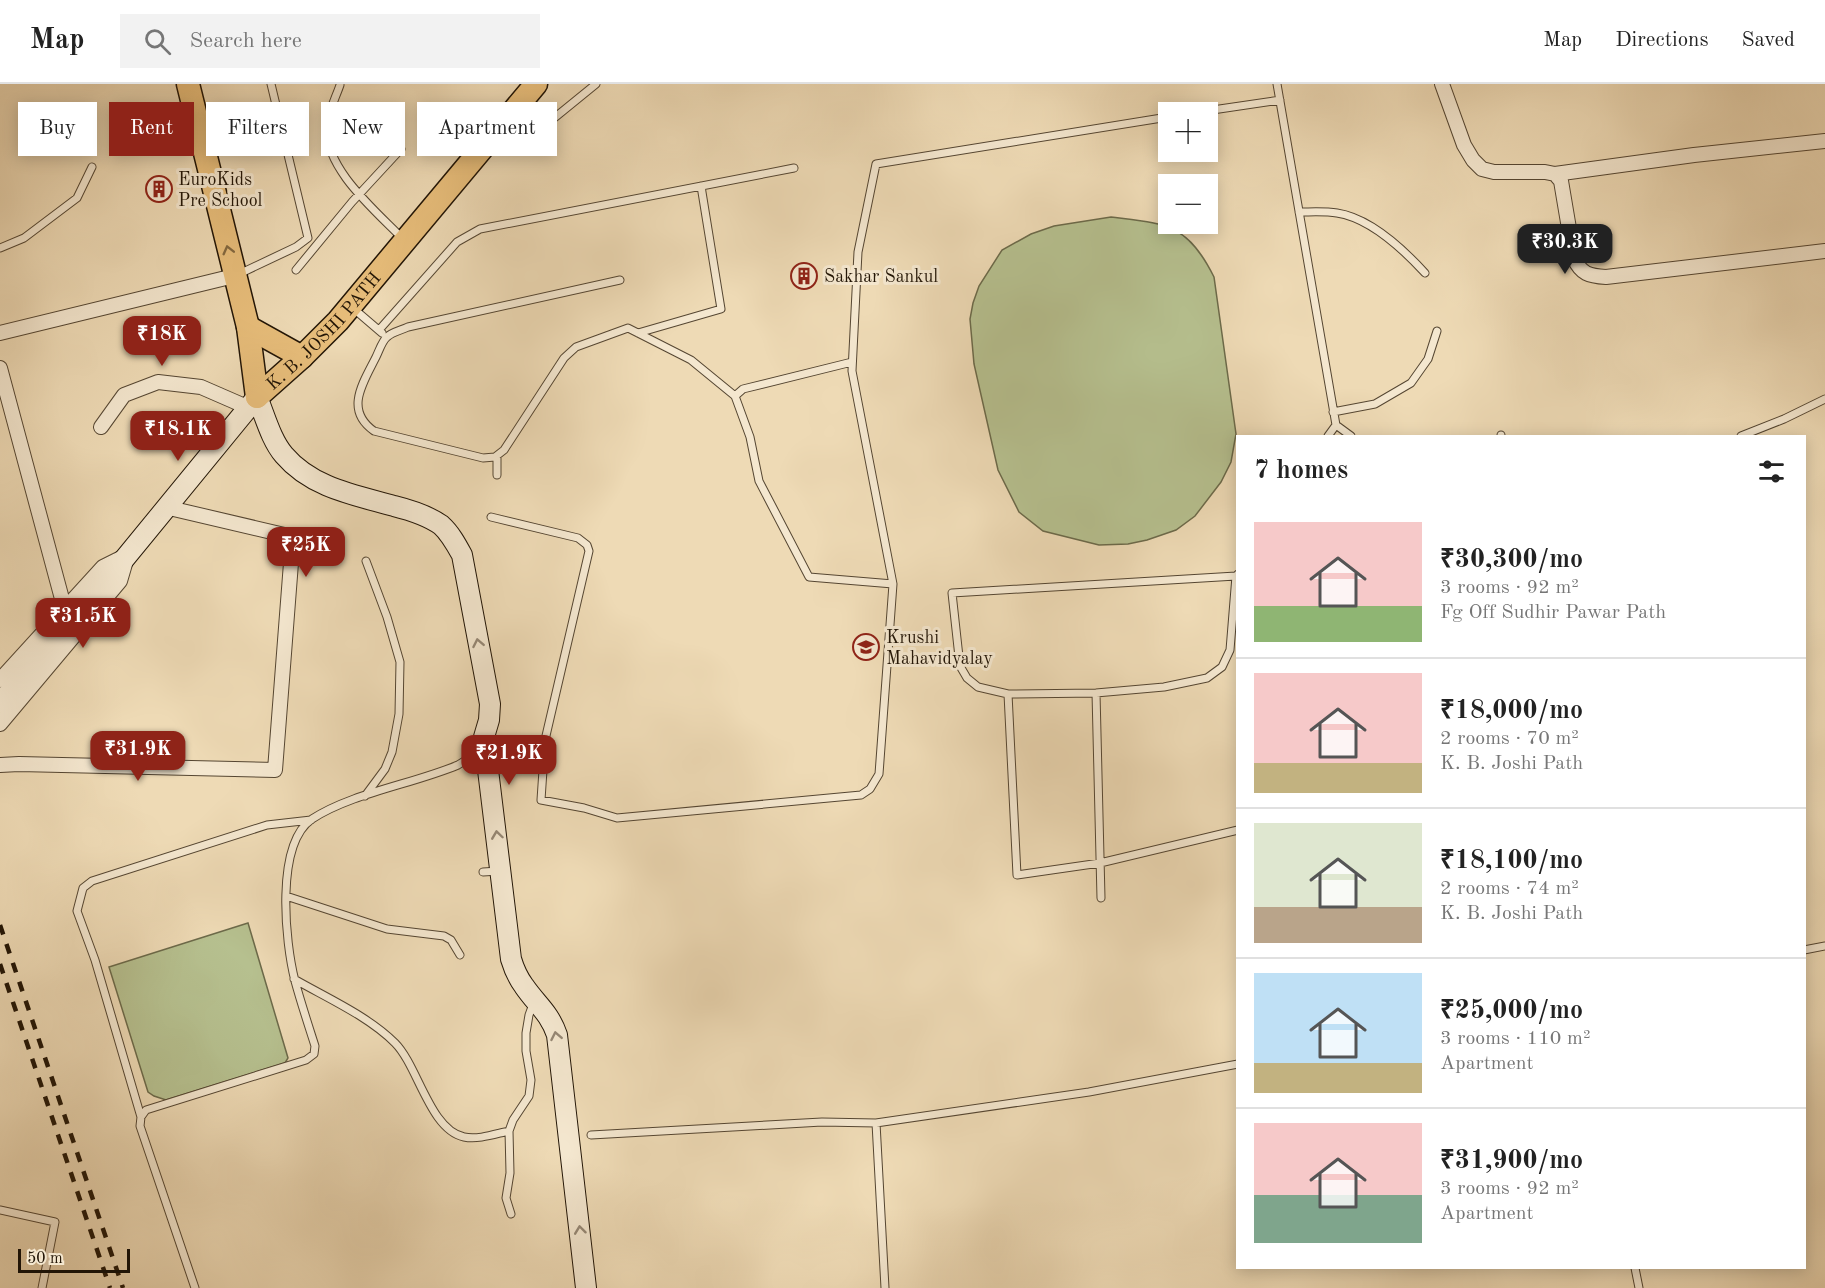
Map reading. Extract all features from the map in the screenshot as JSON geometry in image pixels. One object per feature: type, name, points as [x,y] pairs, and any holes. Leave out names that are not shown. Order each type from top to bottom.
[{"type":"main road","points":[[188,84],[248,327],[252,402],[282,454],[297,468],[332,488],[429,518],[442,526],[452,537],[462,555],[490,704],[489,720],[484,737],[492,871],[516,974],[524,987],[552,1019],[557,1035],[586,1288]]},
{"type":"main road","name":"K. B. JOSHI PATH","points":[[521,102],[536,84]]},
{"type":"main road","name":"K. B. JOSHI PATH","points":[[0,703],[112,574],[252,402],[302,357],[350,306],[476,156]]},
{"type":"main road","points":[[248,327],[302,357]]},
{"type":"street","points":[[1442,84],[1464,145],[1482,169],[1494,172],[1555,174],[1694,155],[1825,141]]},
{"type":"street","points":[[1555,174],[1561,181],[1574,258],[1579,268],[1589,276],[1606,277],[1825,252]]},
{"type":"street","points":[[0,333],[234,276]]},
{"type":"street","points":[[0,368],[64,610]]},
{"type":"street","points":[[101,427],[124,395],[158,382],[201,387],[252,402]]},
{"type":"street","points":[[0,765],[275,770],[293,537],[165,507]]},
{"type":"street","points":[[0,680],[103,567],[128,554]]},
{"type":"street","points":[[0,724],[120,581],[128,554]]},
{"type":"lane","points":[[234,276],[296,247],[308,238],[271,84]]},
{"type":"lane","points":[[557,116],[596,84]]},
{"type":"lane","points":[[1277,84],[1333,412],[1336,425],[1350,435]]},
{"type":"lane","points":[[340,85],[327,125],[331,152],[348,182],[405,241]]},
{"type":"lane","points":[[1218,109],[1280,100]]},
{"type":"lane","points":[[491,517],[578,538],[587,544],[589,556],[545,740],[541,800],[584,808],[617,818],[861,795],[870,789],[879,774],[893,584],[852,370],[858,252],[876,164],[1158,119]]},
{"type":"lane","points":[[296,270],[395,156]]},
{"type":"lane","points":[[0,248],[24,238],[77,198],[92,167]]},
{"type":"lane","points":[[379,330],[457,242],[480,229],[794,168]]},
{"type":"lane","points":[[638,333],[721,309],[702,186]]},
{"type":"lane","points":[[1299,212],[1338,213],[1368,225],[1405,252],[1425,273]]},
{"type":"lane","points":[[620,280],[408,327],[386,337],[363,383],[357,401],[364,424],[374,431],[483,458],[497,456],[504,450],[564,358],[576,347],[628,328],[691,360],[735,396],[750,437],[759,482],[809,577],[893,584]]},
{"type":"lane","points":[[350,306],[386,337]]},
{"type":"lane","points":[[1333,412],[1375,404],[1411,383],[1428,359],[1437,331]]},
{"type":"lane","points":[[735,396],[742,389],[852,362]]},
{"type":"lane","points":[[1744,435],[1825,399]]},
{"type":"lane","points":[[1329,435],[1336,425]]},
{"type":"lane","points":[[497,456],[497,475]]},
{"type":"lane","points":[[366,561],[387,617],[400,662],[399,714],[392,752],[385,769],[366,795]]},
{"type":"lane","points":[[1236,576],[952,593],[960,666],[967,678],[978,687],[1008,694],[1096,693],[1164,687],[1207,678],[1222,667],[1230,651],[1236,587]]},
{"type":"lane","points":[[1096,693],[1101,898]]},
{"type":"lane","points":[[1008,694],[1017,875],[1100,863],[1236,830]]},
{"type":"lane","points":[[195,1288],[140,1126],[141,1117],[95,960],[77,911],[83,888],[92,881],[267,825],[311,820],[366,795],[442,772],[458,765],[476,751],[484,737]]},
{"type":"lane","points":[[141,1117],[146,1110],[306,1060],[314,1054],[315,1046],[294,979],[286,896],[290,857],[297,836],[311,820]]},
{"type":"lane","points":[[286,896],[387,929],[444,936],[451,940],[460,955]]},
{"type":"lane","points":[[1806,950],[1825,946]]},
{"type":"lane","points":[[294,979],[376,1027],[395,1043],[408,1058],[438,1117],[449,1130],[463,1137],[480,1137],[509,1131]]},
{"type":"lane","points":[[511,1214],[506,1198],[510,1173],[509,1131],[513,1120],[529,1096],[531,1080],[526,1051],[526,1033],[535,999]]},
{"type":"lane","points":[[591,1135],[822,1122],[876,1123],[1089,1092],[1236,1064]]},
{"type":"lane","points":[[876,1123],[885,1288]]},
{"type":"lane","points":[[0,1210],[55,1222],[42,1288]]},
{"type":"lane","points":[[1635,1269],[1639,1288]]},
{"type":"green space","points":[[1111,217],[1158,224],[1158,234],[1184,236],[1204,259],[1214,277],[1236,434],[1231,462],[1221,482],[1195,516],[1176,530],[1128,544],[1099,545],[1043,531],[1019,512],[998,470],[974,364],[970,319],[973,303],[979,286],[1002,250],[1031,234],[1054,226]]},
{"type":"green space","points":[[248,923],[288,1058],[285,1063],[166,1100],[154,1096],[148,1092],[109,967]]},
{"type":"railway","points":[[0,925],[123,1288]]},
{"type":"railway","points":[[0,964],[110,1288]]},
{"type":"place","name":"EuroKids Pre School","points":[[159,189]]},
{"type":"place","name":"Sakhar Sankul","points":[[804,276]]},
{"type":"place","name":"Krushi Mahavidyalay","points":[[866,647]]}]
